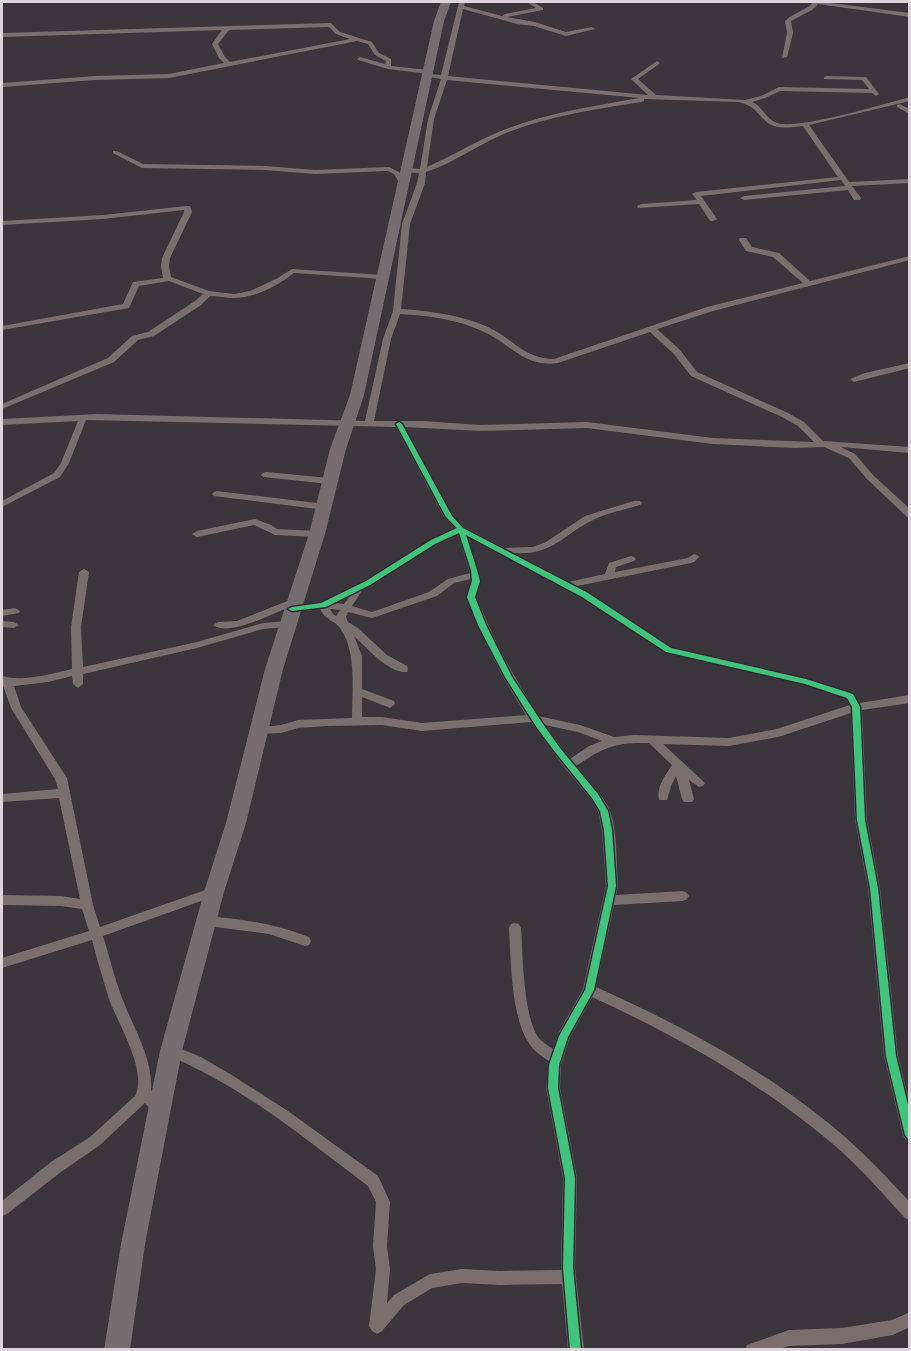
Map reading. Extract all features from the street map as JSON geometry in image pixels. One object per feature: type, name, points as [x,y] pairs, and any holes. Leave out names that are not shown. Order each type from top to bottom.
[{"type":"highway","points":[[117,1350],[133,1244],[171,1051],[214,892],[236,823],[258,731],[325,507],[329,481],[357,394],[383,277],[411,175],[434,75],[439,21],[456,3]]},
{"type":"street","points":[[496,16],[541,9],[530,2]]},
{"type":"street","points":[[784,57],[790,33],[788,21],[812,9],[815,2],[909,15]]},
{"type":"street","points":[[456,3],[496,16],[569,34],[592,29]]},
{"type":"street","points":[[2,34],[331,25],[338,33],[370,43],[377,54],[389,60],[388,67]]},
{"type":"street","points":[[227,28],[215,44],[222,58],[229,64]]},
{"type":"street","points":[[2,85],[95,78],[169,76],[358,39]]},
{"type":"street","points":[[360,59],[388,67],[434,75],[654,97],[747,101],[763,97],[779,89],[874,92]]},
{"type":"street","points":[[654,97],[634,79],[657,63]]},
{"type":"street","points":[[826,78],[864,78],[874,92],[909,112]]},
{"type":"street","points":[[411,175],[519,126],[559,115],[654,97]]},
{"type":"street","points":[[747,101],[760,108],[766,118],[777,126],[805,124],[909,99]]},
{"type":"street","points":[[805,124],[857,198]]},
{"type":"street","points":[[115,152],[142,166],[265,168],[315,172],[389,169],[411,175],[421,183],[406,224],[397,311],[387,339],[369,424]]},
{"type":"street","points":[[713,219],[696,194],[784,186],[909,181]]},
{"type":"street","points":[[744,198],[847,183]]},
{"type":"street","points":[[641,206],[700,202]]},
{"type":"street","points":[[2,222],[103,217],[187,208],[188,212],[179,234],[166,258],[165,275],[169,279],[208,293],[234,296],[252,293],[279,281],[292,272],[383,277]]},
{"type":"street","points":[[743,240],[749,249],[776,255],[809,284]]},
{"type":"street","points":[[397,311],[454,320],[482,328],[495,334],[529,358],[544,362],[574,356],[710,309],[909,258]]},
{"type":"street","points":[[2,327],[126,306],[136,284],[169,279]]},
{"type":"street","points":[[2,407],[111,360],[135,338],[151,334],[198,303],[208,293]]},
{"type":"street","points":[[651,328],[676,352],[694,374],[785,415],[801,424],[820,443],[852,456],[909,515]]},
{"type":"street","points":[[854,379],[864,374],[881,373],[909,365]]},
{"type":"street","points":[[2,504],[57,475],[65,463],[83,418]]},
{"type":"street","points":[[2,422],[83,418],[438,424],[480,429],[588,425],[713,441],[795,445],[820,443],[909,450]]},
{"type":"street","points":[[399,424],[449,517],[461,529],[568,585],[669,650],[829,687],[855,700],[861,820],[874,888],[891,1056],[909,1135]]},
{"type":"street","points":[[266,476],[329,481]]},
{"type":"street","points":[[217,494],[325,507]]},
{"type":"street","points":[[500,549],[527,551],[544,548],[584,520],[638,503]]},
{"type":"street","points":[[196,534],[255,522],[274,532],[317,534]]},
{"type":"street","points":[[461,529],[476,581],[471,597],[507,675],[532,718],[595,796],[604,811],[612,886],[610,900],[589,990],[564,1036],[556,1059],[553,1088],[570,1178],[569,1277],[576,1350]]},
{"type":"street","points":[[218,625],[238,624],[323,605],[359,587],[433,542],[461,529]]},
{"type":"street","points":[[568,585],[691,560],[694,557]]},
{"type":"street","points":[[609,577],[612,565],[631,559]]},
{"type":"street","points":[[78,684],[76,627],[84,572]]},
{"type":"street","points":[[323,605],[345,607],[372,615],[433,594],[451,581],[475,575]]},
{"type":"street","points":[[357,721],[357,656],[342,623],[345,607],[353,600],[359,587]]},
{"type":"street","points":[[323,605],[329,616],[370,644],[383,658],[403,669]]},
{"type":"street","points":[[2,613],[15,611]]},
{"type":"street","points":[[4,681],[22,683],[197,645],[262,626],[292,612]]},
{"type":"street","points":[[2,624],[14,625]]},
{"type":"street","points":[[2,1209],[56,1167],[95,1141],[140,1100],[144,1092],[146,1077],[116,1000],[87,905],[61,778],[16,708],[4,681]]},
{"type":"street","points":[[358,691],[390,704]]},
{"type":"street","points":[[258,731],[280,729],[298,724],[357,721],[382,721],[422,727],[532,718],[580,729],[613,741],[729,742],[778,733],[856,707],[909,699]]},
{"type":"street","points":[[652,740],[699,783]]},
{"type":"street","points":[[569,765],[588,752],[613,741]]},
{"type":"street","points":[[663,796],[665,786],[678,764]]},
{"type":"street","points":[[678,764],[688,799]]},
{"type":"street","points":[[2,798],[64,793]]},
{"type":"street","points":[[2,963],[214,892]]},
{"type":"street","points":[[610,900],[683,896]]},
{"type":"street","points":[[2,900],[61,901],[87,905]]},
{"type":"street","points":[[207,921],[247,925],[291,935],[305,941]]},
{"type":"street","points":[[515,928],[518,972],[528,1027],[535,1041],[556,1059]]},
{"type":"street","points":[[589,990],[699,1043],[748,1072],[836,1138],[909,1213]]},
{"type":"street","points":[[171,1051],[196,1061],[283,1115],[373,1181],[383,1202],[380,1246],[382,1269],[377,1326],[399,1300],[430,1281],[462,1276],[569,1277]]},
{"type":"street","points":[[144,1092],[161,1111]]},
{"type":"street","points":[[752,1350],[789,1338],[842,1336],[893,1327],[909,1319]]},
{"type":"cycle path","points":[[399,424],[449,517],[461,529],[476,581],[471,597],[494,651],[540,726],[595,796],[604,811],[608,830],[612,886],[589,990],[564,1036],[554,1065],[553,1088],[570,1178],[568,1268],[576,1350]]},
{"type":"cycle path","points":[[292,609],[323,605],[368,583],[433,542],[461,529],[585,595],[669,650],[806,682],[850,696],[856,707],[861,820],[874,888],[891,1056],[910,1135]]}]
